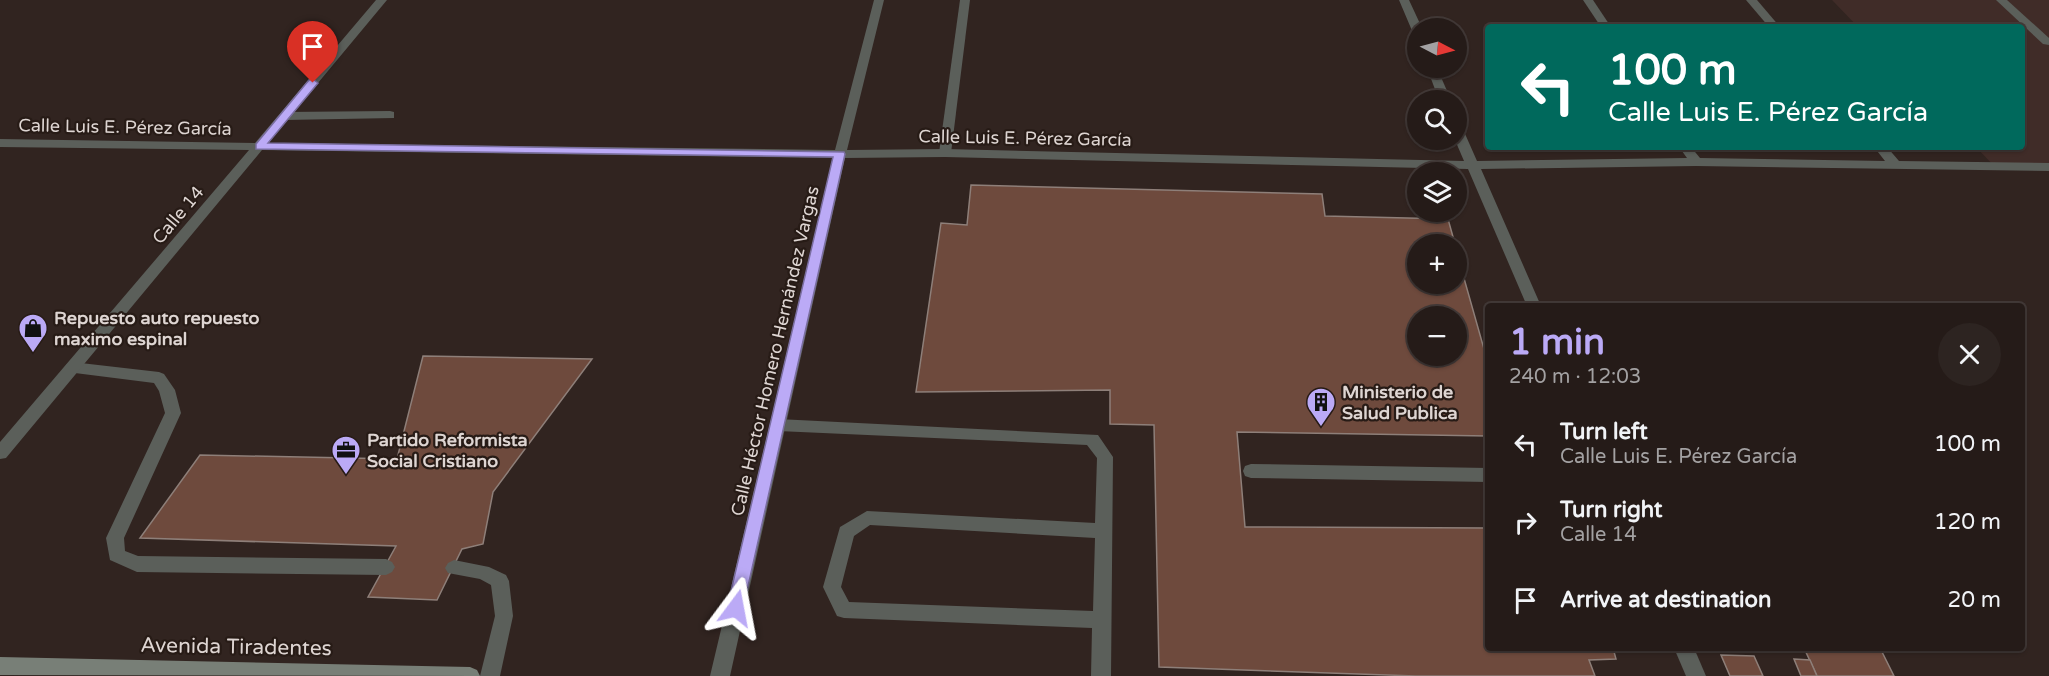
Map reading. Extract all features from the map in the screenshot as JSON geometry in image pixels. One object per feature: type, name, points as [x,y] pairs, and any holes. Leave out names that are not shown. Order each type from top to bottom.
[{"type":"main road","name":"Avenida Tiradentes","points":[[0,666],[470,676]]},
{"type":"street","name":"Calle 14","points":[[0,453],[382,0]]},
{"type":"street","name":"Calle Héctor Homero Hernández Vargas","points":[[720,676],[840,154],[879,0]]},
{"type":"street","points":[[945,153],[965,0]]},
{"type":"street","points":[[1404,0],[1412,18]]},
{"type":"street","points":[[1588,0],[1604,24]]},
{"type":"street","points":[[1751,0],[1772,24]]},
{"type":"street","points":[[2001,0],[2047,42]]},
{"type":"street","points":[[285,116],[390,115]]},
{"type":"street","name":"Calle Luis E. Pérez García","points":[[0,143],[840,154],[945,153],[1472,165],[1696,162],[2049,167]]},
{"type":"street","points":[[1466,150],[1533,303]]},
{"type":"street","points":[[1687,150],[1696,162]]},
{"type":"street","points":[[1883,150],[1896,165]]},
{"type":"street","points":[[72,368],[159,378],[167,390],[170,402],[172,413],[115,538],[116,555],[137,564],[386,567]]},
{"type":"street","points":[[778,425],[1092,439],[1105,457],[1101,676]]},
{"type":"street","points":[[1251,471],[1485,475]]},
{"type":"street","points":[[1102,620],[844,610],[832,586],[846,532],[867,518],[1103,531]]},
{"type":"street","points":[[454,568],[483,573],[500,581],[504,616],[490,676]]},
{"type":"street","points":[[1685,651],[1696,676]]},
{"type":"shaded area","points":[[1832,0],[2049,0],[2049,166],[1994,166],[1979,150],[2025,150],[2025,24],[1855,24]]},
{"type":"building","name":"Ministerio de Salud Publica","points":[[971,185],[1322,194],[1325,216],[1407,218],[1407,222],[1449,222],[1452,234],[1407,234],[1407,294],[1467,294],[1467,289],[1485,352],[1485,436],[1237,432],[1245,527],[1485,528],[1485,651],[1614,651],[1616,659],[1589,660],[1595,676],[1416,676],[1159,667],[1154,425],[1110,424],[1110,390],[916,392],[941,223],[967,225]]},
{"type":"building","name":"Partido Reformista Social Cristiano","points":[[423,356],[592,359],[493,492],[483,544],[462,549],[437,600],[368,597],[396,546],[140,538],[200,455],[397,459]]},
{"type":"building","points":[[1805,651],[1882,651],[1894,676],[1817,676]]},
{"type":"building","points":[[1721,655],[1754,656],[1763,676],[1730,676]]},
{"type":"building","points":[[1794,659],[1810,660],[1817,676],[1801,676]]},
{"type":"place","name":"Repuesto auto repuesto maximo espinal","points":[[33,354]]},
{"type":"place","name":"Ministerio de Salud Publica","points":[[1321,428]]},
{"type":"place","name":"Partido Reformista Social Cristiano","points":[[346,476]]},
{"type":"route","points":[[313,83],[260,146],[840,154],[736,608]]}]
